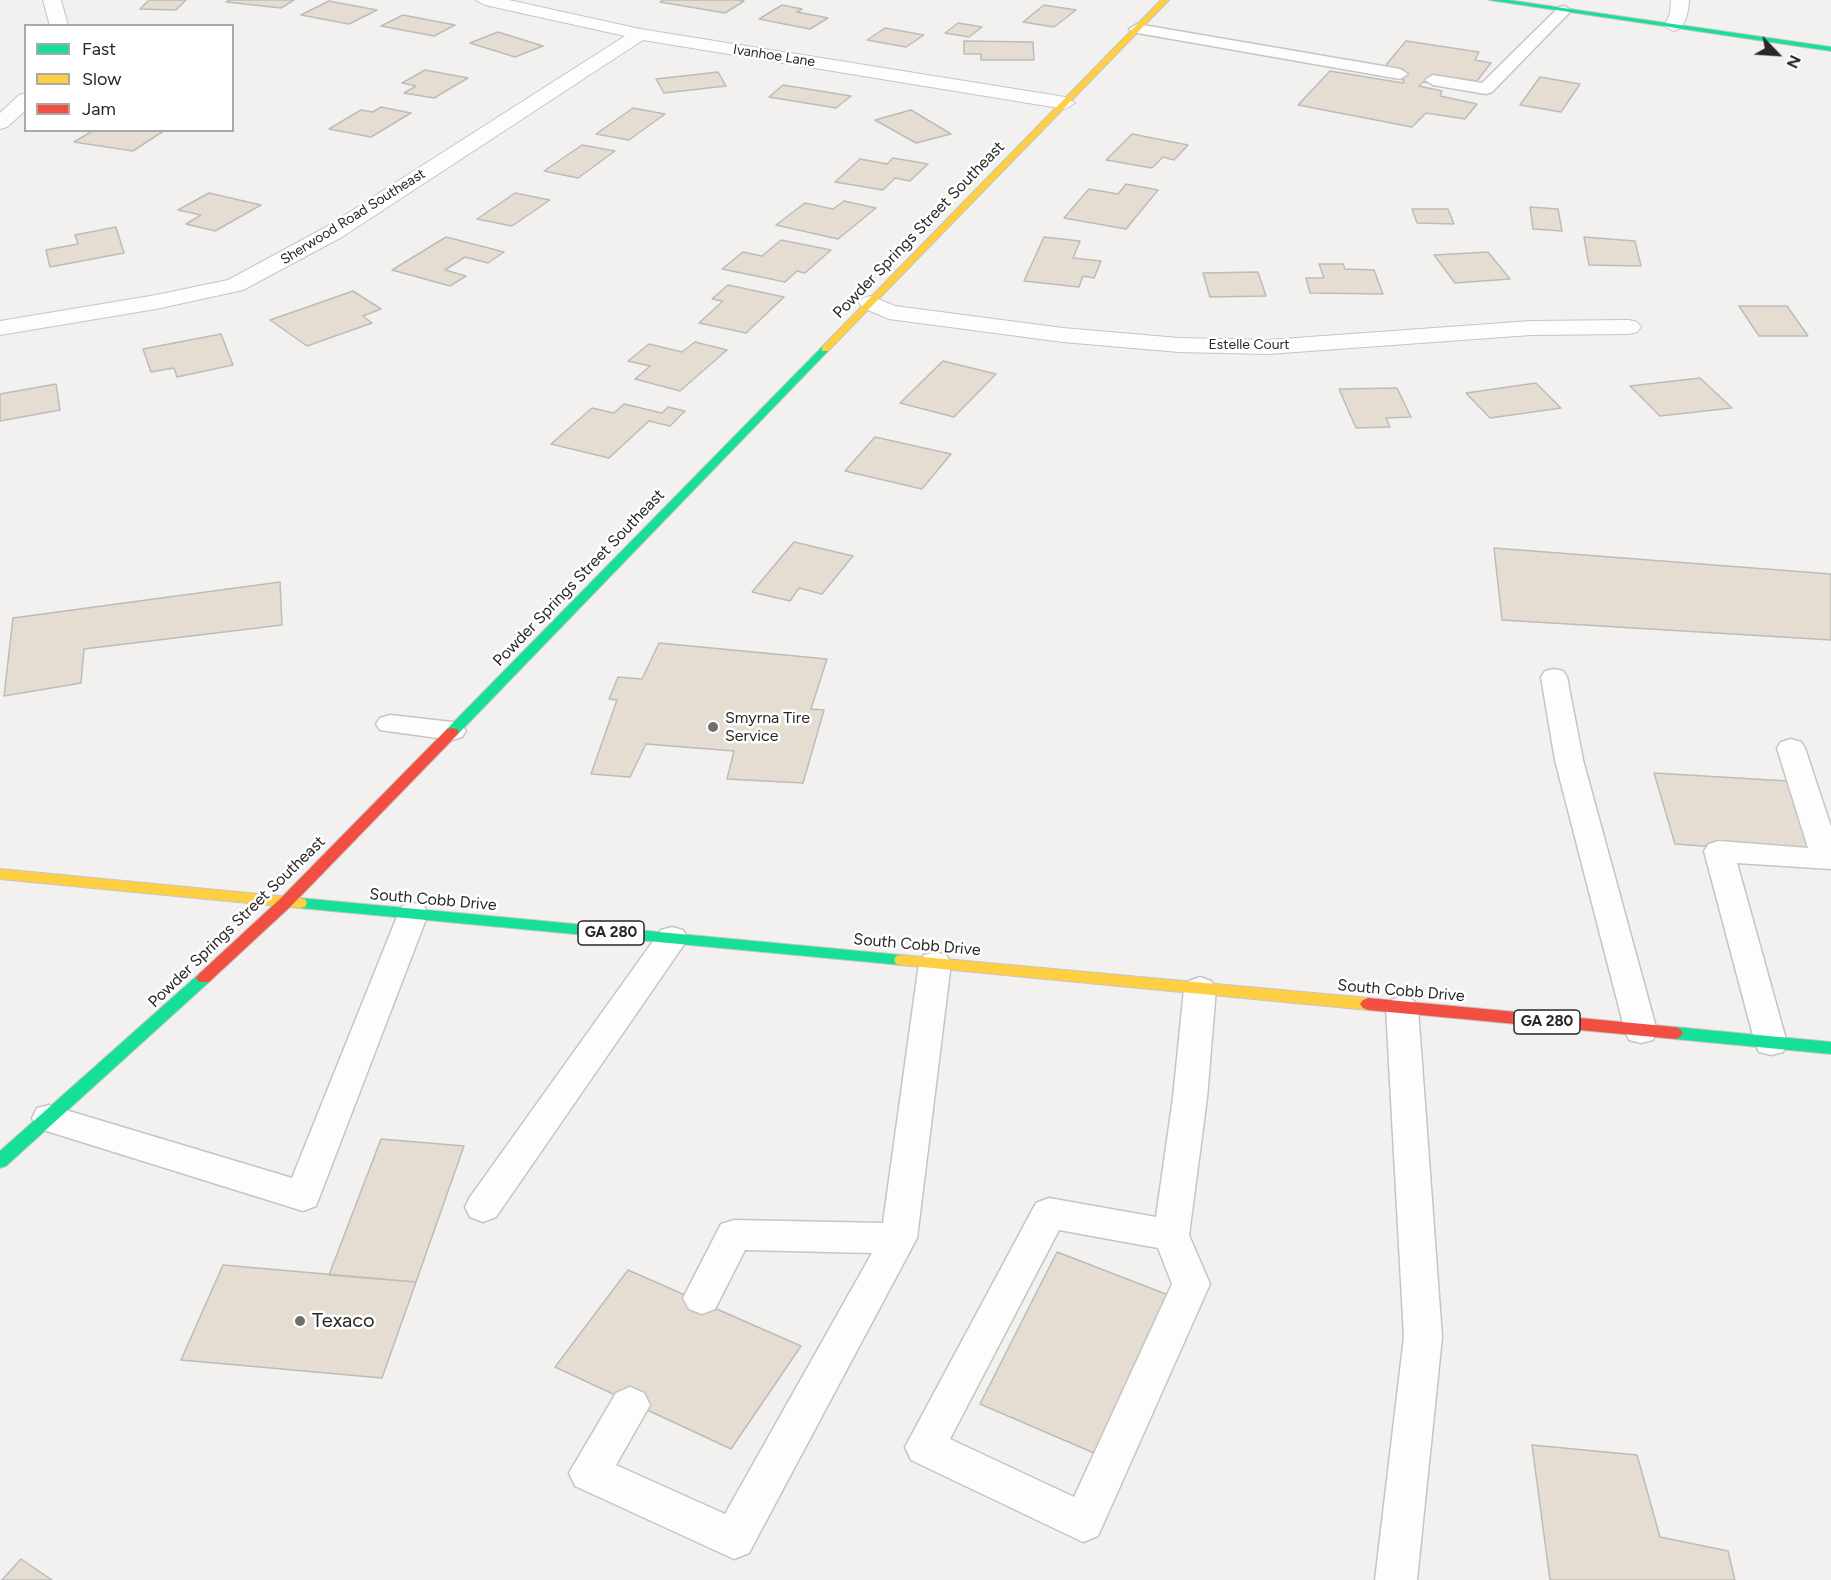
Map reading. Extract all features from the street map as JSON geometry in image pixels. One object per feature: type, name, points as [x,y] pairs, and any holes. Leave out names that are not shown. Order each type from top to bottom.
[{"type":"street","points":[[52,0],[58,24]]},
{"type":"street","name":"Ivanhoe Lane","points":[[485,0],[640,34],[1065,104]]},
{"type":"street","name":"Powder Springs Street Southeast","points":[[0,1161],[160,1020],[286,902],[1165,0]]},
{"type":"street","points":[[1493,0],[1831,49]]},
{"type":"street","points":[[1673,26],[1679,14],[1680,0]]},
{"type":"street","name":"Sherwood Road Southeast","points":[[0,328],[156,302],[235,285],[284,261],[334,232],[640,34]]},
{"type":"street","points":[[0,123],[24,101]]},
{"type":"street","name":"Estelle Court","points":[[872,303],[890,312],[1063,334],[1179,345],[1268,347],[1531,328],[1629,327]]},
{"type":"street","name":"South Cobb Drive","points":[[0,874],[1831,1048]]},
{"type":"lane","points":[[1433,80],[1486,89],[1564,10]]},
{"type":"lane","points":[[1137,29],[1400,74]]},
{"type":"lane","points":[[1554,677],[1569,760],[1641,1031]]},
{"type":"lane","points":[[390,724],[452,731]]},
{"type":"lane","points":[[1771,1043],[1719,851],[1827,860],[1791,748]]},
{"type":"lane","points":[[49,1118],[303,1196],[413,914]]},
{"type":"lane","points":[[483,1207],[672,938]]},
{"type":"lane","points":[[630,1405],[589,1473],[734,1539],[899,1238],[935,963]]},
{"type":"lane","points":[[1172,1235],[1049,1213],[925,1447],[1083,1522],[1191,1284],[1172,1235],[1190,1098],[1200,988]]},
{"type":"lane","points":[[1396,1580],[1424,1337],[1402,1008]]},
{"type":"lane","points":[[702,1298],[734,1235],[899,1238]]},
{"type":"building","points":[[149,0],[186,0],[176,10],[140,9]]},
{"type":"building","points":[[230,0],[294,0],[281,8],[226,2]]},
{"type":"building","points":[[663,0],[744,1],[725,13],[660,2]]},
{"type":"building","points":[[329,1],[377,10],[349,24],[301,15]]},
{"type":"building","points":[[782,5],[802,9],[797,12],[828,18],[810,29],[759,19]]},
{"type":"building","points":[[1044,5],[1076,10],[1054,27],[1023,22]]},
{"type":"building","points":[[403,15],[455,25],[434,36],[381,26]]},
{"type":"building","points":[[958,23],[982,27],[969,37],[945,33]]},
{"type":"building","points":[[885,28],[924,35],[906,47],[867,40]]},
{"type":"building","points":[[498,32],[543,46],[515,57],[470,43]]},
{"type":"building","points":[[964,41],[1033,42],[1034,60],[981,60],[981,54],[964,54]]},
{"type":"building","points":[[1406,41],[1479,52],[1475,60],[1491,63],[1477,81],[1436,75],[1431,83],[1423,82],[1419,86],[1442,91],[1440,96],[1477,104],[1465,119],[1426,113],[1412,127],[1298,105],[1330,71],[1403,83],[1404,80],[1397,78],[1403,69],[1385,66]]},
{"type":"building","points":[[425,70],[468,78],[434,98],[404,93],[416,86],[402,83]]},
{"type":"building","points":[[718,72],[726,86],[664,93],[656,79]]},
{"type":"building","points":[[1540,77],[1580,84],[1561,112],[1520,105]]},
{"type":"building","points":[[783,85],[851,96],[836,108],[769,97]]},
{"type":"building","points":[[381,107],[411,113],[371,137],[329,129],[361,110],[373,112]]},
{"type":"building","points":[[633,108],[665,114],[629,140],[596,134]]},
{"type":"building","points":[[911,110],[951,134],[916,143],[875,120]]},
{"type":"building","points":[[91,132],[162,132],[133,151],[74,142]]},
{"type":"building","points":[[1132,134],[1188,145],[1174,160],[1163,157],[1152,168],[1106,160]]},
{"type":"building","points":[[582,145],[615,151],[578,178],[544,171]]},
{"type":"building","points":[[893,158],[928,164],[910,181],[895,178],[883,190],[835,182],[860,159],[887,164]]},
{"type":"building","points":[[1126,184],[1158,190],[1126,229],[1064,218],[1089,189],[1118,194]]},
{"type":"building","points":[[209,193],[261,205],[215,231],[186,224],[201,215],[178,210]]},
{"type":"building","points":[[515,193],[550,200],[512,226],[477,219]]},
{"type":"building","points":[[844,201],[876,208],[838,239],[776,225],[805,203],[833,209]]},
{"type":"building","points":[[1530,207],[1558,209],[1562,231],[1533,229]]},
{"type":"building","points":[[1412,209],[1448,209],[1454,224],[1417,223]]},
{"type":"building","points":[[116,227],[124,253],[50,267],[46,250],[78,244],[75,235]]},
{"type":"building","points":[[446,237],[504,252],[488,263],[465,257],[445,270],[466,276],[450,286],[392,270]]},
{"type":"building","points":[[1044,237],[1080,241],[1073,258],[1101,261],[1094,278],[1083,276],[1079,287],[1024,281]]},
{"type":"building","points":[[1584,237],[1635,241],[1641,266],[1589,265]]},
{"type":"building","points":[[781,240],[831,250],[805,273],[797,271],[785,282],[722,269],[743,252],[762,256]]},
{"type":"building","points":[[1488,252],[1510,279],[1455,283],[1434,255]]},
{"type":"building","points":[[1319,264],[1343,264],[1345,269],[1374,270],[1383,294],[1310,293],[1306,278],[1324,278]]},
{"type":"building","points":[[1258,272],[1266,296],[1210,297],[1203,273]]},
{"type":"building","points":[[728,285],[784,297],[746,333],[699,323],[723,301],[712,299]]},
{"type":"building","points":[[353,291],[381,309],[363,316],[372,323],[307,346],[270,320]]},
{"type":"building","points":[[1739,306],[1787,306],[1808,336],[1759,336]]},
{"type":"building","points":[[221,334],[233,365],[177,377],[174,368],[151,372],[143,349]]},
{"type":"building","points":[[695,342],[727,350],[680,391],[635,379],[650,366],[628,361],[649,344],[682,352]]},
{"type":"building","points":[[943,361],[996,374],[954,417],[900,403]]},
{"type":"building","points":[[1700,378],[1732,408],[1660,416],[1630,386]]},
{"type":"building","points":[[1536,383],[1561,408],[1490,418],[1466,393]]},
{"type":"building","points":[[56,384],[60,410],[0,421],[0,394]]},
{"type":"building","points":[[1397,388],[1411,417],[1386,418],[1390,427],[1356,428],[1339,389]]},
{"type":"building","points":[[624,404],[662,413],[668,407],[685,411],[670,426],[649,421],[609,458],[551,444],[592,408],[614,413]]},
{"type":"building","points":[[875,437],[951,454],[922,489],[845,471]]},
{"type":"building","points":[[794,542],[853,556],[822,594],[799,588],[790,601],[752,592]]},
{"type":"building","points":[[1494,548],[1831,574],[1831,640],[1502,620]]},
{"type":"building","points":[[280,582],[282,625],[84,649],[81,683],[4,696],[13,618]]},
{"type":"building","name":"Smyrna Tire Service","points":[[659,643],[827,659],[811,709],[824,710],[803,783],[727,779],[734,751],[646,744],[630,777],[591,774],[617,700],[609,699],[618,677],[642,679]]},
{"type":"building","points":[[1654,773],[1788,781],[1815,854],[1675,844]]},
{"type":"building","points":[[381,1139],[464,1146],[416,1282],[329,1275]]},
{"type":"building","points":[[1057,1252],[1171,1296],[1101,1456],[980,1404]]},
{"type":"building","name":"Texaco","points":[[223,1265],[416,1282],[382,1378],[181,1360]]},
{"type":"building","points":[[628,1270],[801,1346],[731,1449],[555,1367]]},
{"type":"building","points":[[1532,1445],[1637,1455],[1660,1537],[1728,1551],[1735,1580],[1550,1580]]},
{"type":"building","points":[[21,1559],[52,1580],[2,1580]]},
{"type":"traffic: fast","points":[[1493,0],[1831,49]]},
{"type":"traffic: fast","points":[[452,732],[825,349]]},
{"type":"traffic: fast","points":[[300,903],[901,960]]},
{"type":"traffic: fast","points":[[0,1161],[204,978]]},
{"type":"traffic: fast","points":[[1675,1033],[1831,1048]]},
{"type":"traffic: slow","points":[[825,349],[1165,0]]},
{"type":"traffic: slow","points":[[0,874],[300,903]]},
{"type":"traffic: slow","points":[[901,960],[1368,1004]]},
{"type":"traffic: jam","points":[[204,978],[286,902],[452,732]]},
{"type":"traffic: jam","points":[[1368,1004],[1675,1033]]},
{"type":"place","name":"Smyrna Tire Service","points":[[713,727]]},
{"type":"place","name":"Texaco","points":[[300,1321]]}]
